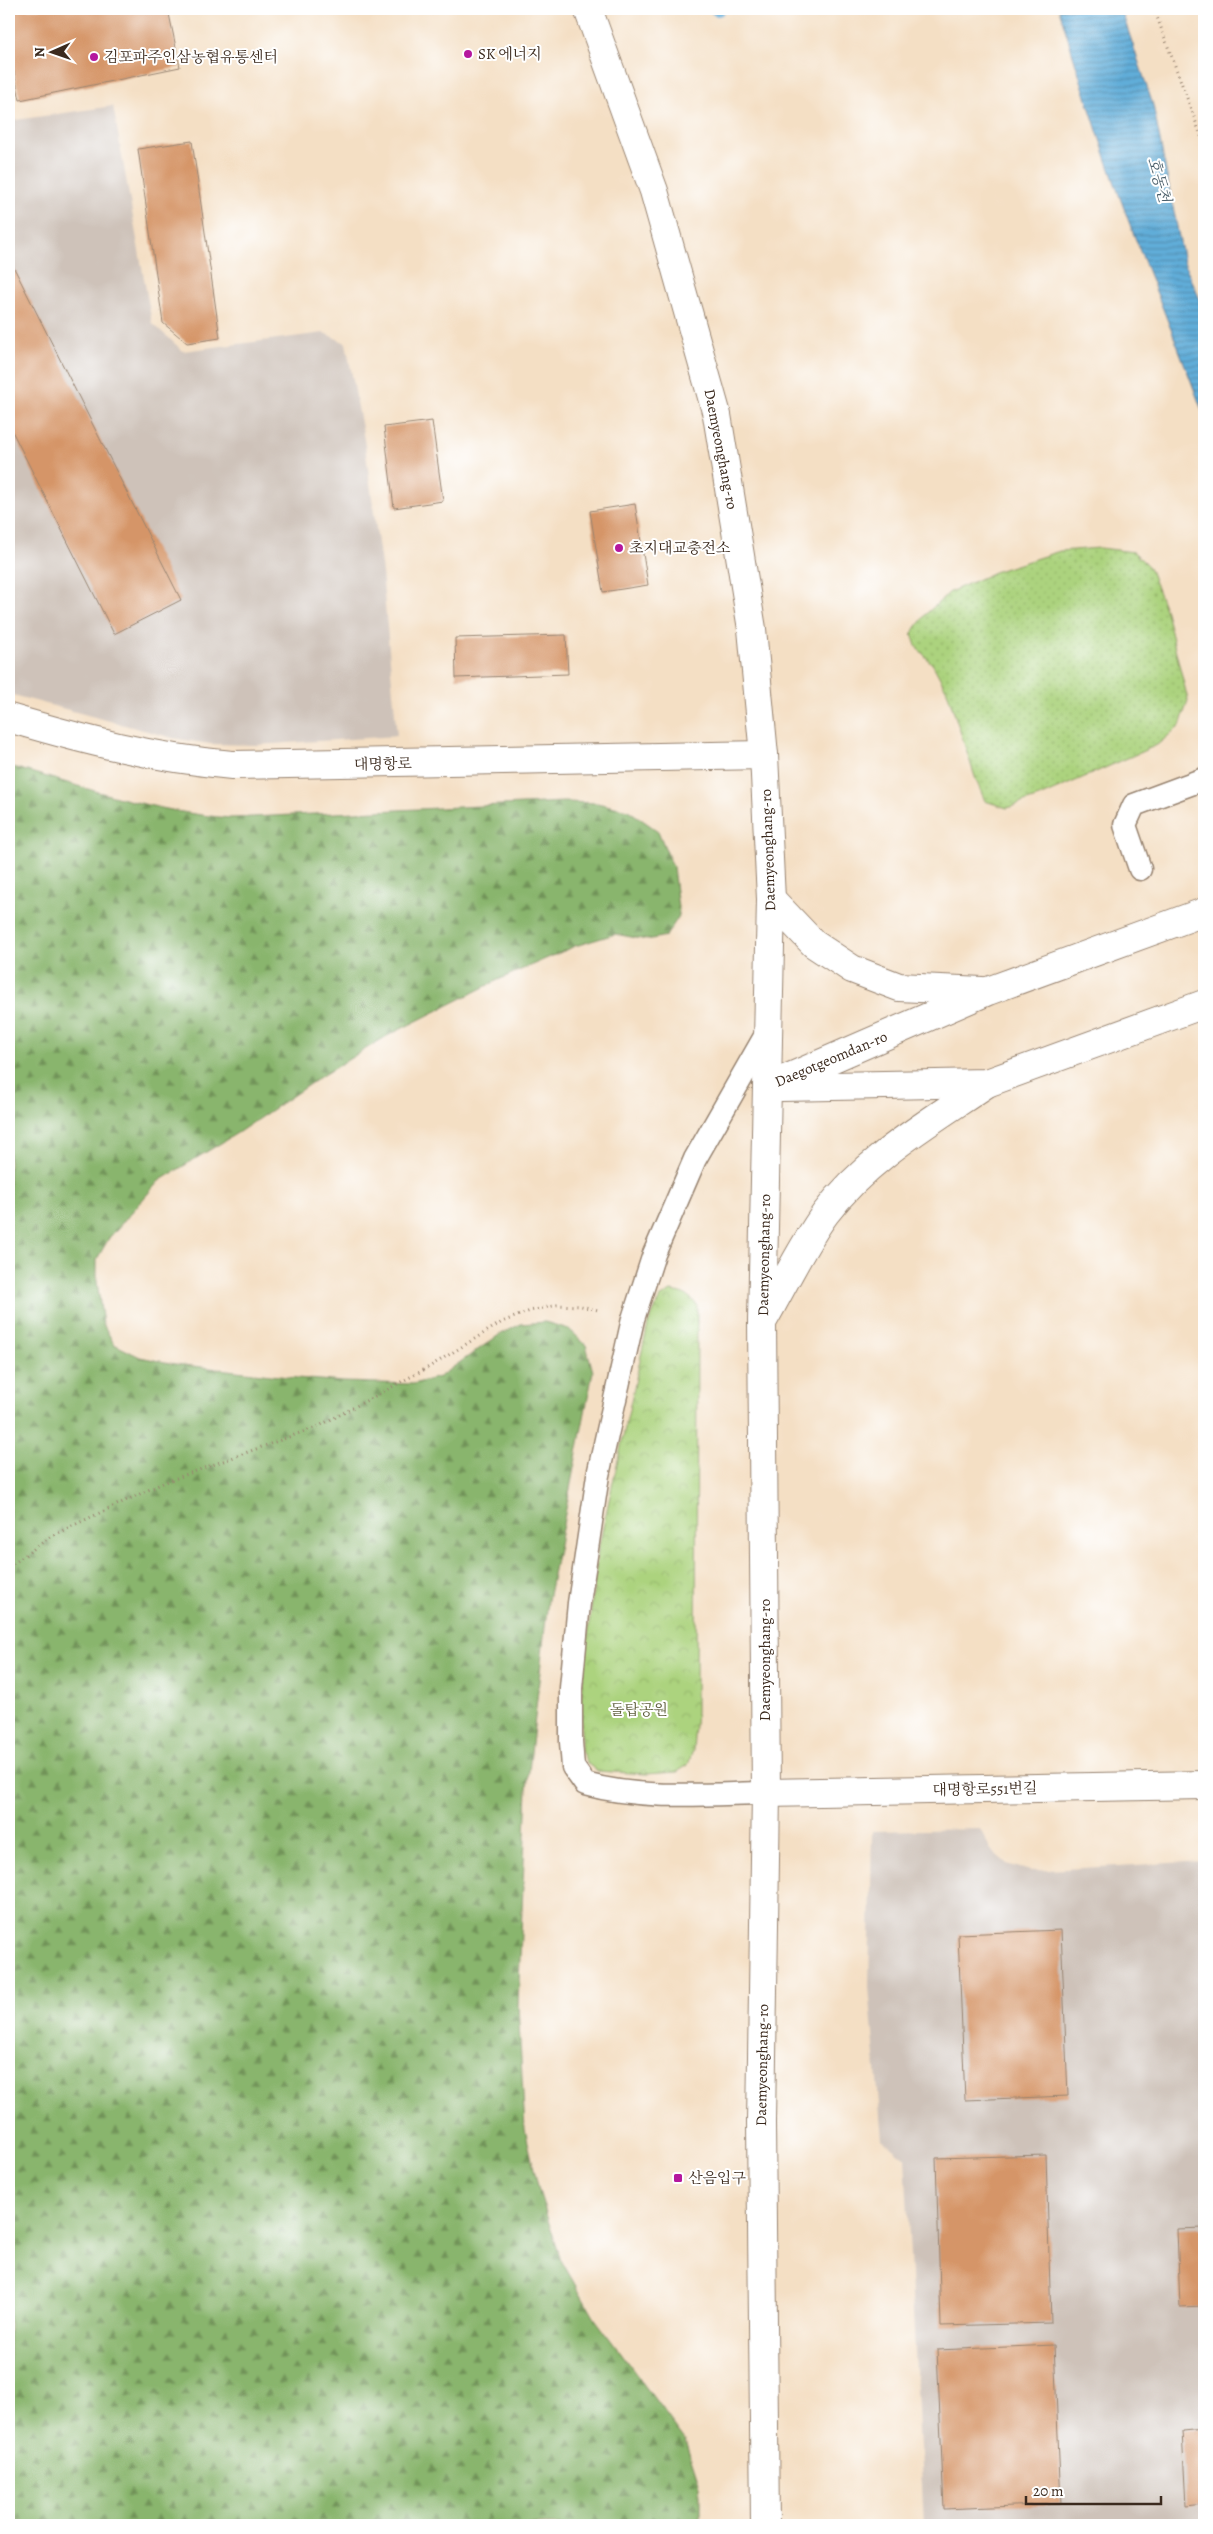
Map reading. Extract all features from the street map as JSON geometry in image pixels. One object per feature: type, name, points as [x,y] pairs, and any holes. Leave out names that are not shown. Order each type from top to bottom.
[{"type":"main road","name":"Daemyeonghang-ro","points":[[588,9],[654,192],[717,415],[752,629],[764,755],[771,900],[762,1321],[766,1793],[761,2123],[765,2525]]},
{"type":"main road","name":"대명항로","points":[[9,718],[94,743],[179,761],[232,765],[350,765],[764,755]]},
{"type":"main road","points":[[771,900],[814,944],[852,969],[899,987],[988,991]]},
{"type":"main road","name":"Daegotgeomdan-ro","points":[[767,1087],[988,991],[1204,912]]},
{"type":"main road","name":"Daegotgeomdan-ro","points":[[767,1087],[987,1083],[1204,1004]]},
{"type":"main road","points":[[762,1321],[825,1214],[858,1179],[884,1154],[987,1083]]},
{"type":"main road","name":"대명항로551번길","points":[[766,1793],[1204,1785]]},
{"type":"lane","points":[[1140,869],[1126,825],[1134,805],[1204,779]]},
{"type":"lane","points":[[766,1793],[687,1795],[604,1790],[585,1784],[573,1767],[572,1688],[579,1603],[598,1475],[633,1319],[654,1254],[695,1159],[767,1033]]},
{"type":"path","points":[[1154,9],[1204,144]]},
{"type":"path","points":[[9,1567],[51,1536],[163,1483],[319,1426],[429,1367],[502,1322],[530,1311],[557,1305],[581,1306],[633,1319]]},
{"type":"shaded area","points":[[113,106],[152,323],[183,351],[324,333],[346,343],[364,439],[382,572],[397,736],[256,745],[210,744],[173,738],[9,694],[9,121]]},
{"type":"shaded area","points":[[980,1829],[991,1850],[1007,1864],[1030,1871],[1204,1861],[1204,2525],[924,2525],[905,2158],[882,2139],[869,1987],[872,1831]]},
{"type":"green space","points":[[1100,548],[1134,552],[1149,567],[1166,612],[1188,700],[1180,726],[1157,745],[1039,797],[1007,808],[985,801],[976,780],[947,691],[933,665],[916,646],[912,633],[926,614],[950,592],[997,571],[1060,551]]},
{"type":"green space","points":[[9,766],[147,805],[175,811],[231,818],[564,802],[597,803],[628,810],[658,831],[673,867],[679,916],[666,936],[647,940],[615,934],[575,946],[498,980],[387,1036],[323,1075],[239,1132],[159,1181],[109,1238],[97,1259],[97,1282],[103,1324],[114,1344],[140,1357],[175,1364],[343,1382],[413,1384],[439,1377],[499,1335],[521,1324],[545,1322],[569,1329],[586,1345],[593,1372],[548,1600],[527,1789],[518,2006],[525,2129],[539,2191],[561,2260],[593,2316],[685,2440],[700,2486],[700,2525],[9,2525]]},
{"type":"green space","name":"돌탑공원","points":[[671,1291],[686,1295],[697,1306],[696,1712],[693,1750],[688,1765],[677,1772],[646,1774],[597,1771],[588,1764],[581,1751],[581,1695],[598,1550],[648,1324],[660,1298]]},
{"type":"water","name":"호동천","points":[[1059,9],[1121,9],[1153,105],[1184,262],[1204,309],[1204,416],[1118,193]]},
{"type":"building","name":"김포파주인삼농협유통센터","points":[[9,9],[168,9],[180,67],[20,100],[9,48]]},
{"type":"building","points":[[192,141],[220,338],[187,343],[163,323],[138,149]]},
{"type":"building","points":[[9,258],[181,600],[114,634],[9,425]]},
{"type":"building","points":[[432,421],[443,501],[394,508],[384,427]]},
{"type":"building","name":"초지대교충전소","points":[[635,504],[648,585],[603,592],[590,511]]},
{"type":"building","points":[[566,635],[568,674],[456,678],[455,638]]},
{"type":"building","points":[[1061,1930],[1068,2096],[965,2100],[958,1934]]},
{"type":"building","points":[[1046,2155],[1051,2323],[941,2326],[936,2158]]},
{"type":"building","points":[[1204,2228],[1204,2306],[1180,2307],[1177,2229]]},
{"type":"building","points":[[1054,2345],[1061,2504],[944,2509],[937,2350]]},
{"type":"building","points":[[1204,2429],[1204,2504],[1186,2506],[1182,2431]]},
{"type":"place","name":"SK 에너지","points":[[468,54]]},
{"type":"place","name":"김포파주인삼농협유통센터","points":[[94,57]]},
{"type":"place","name":"초지대교충전소","points":[[619,548]]},
{"type":"place","name":"산음입구","points":[[678,2178]]}]
